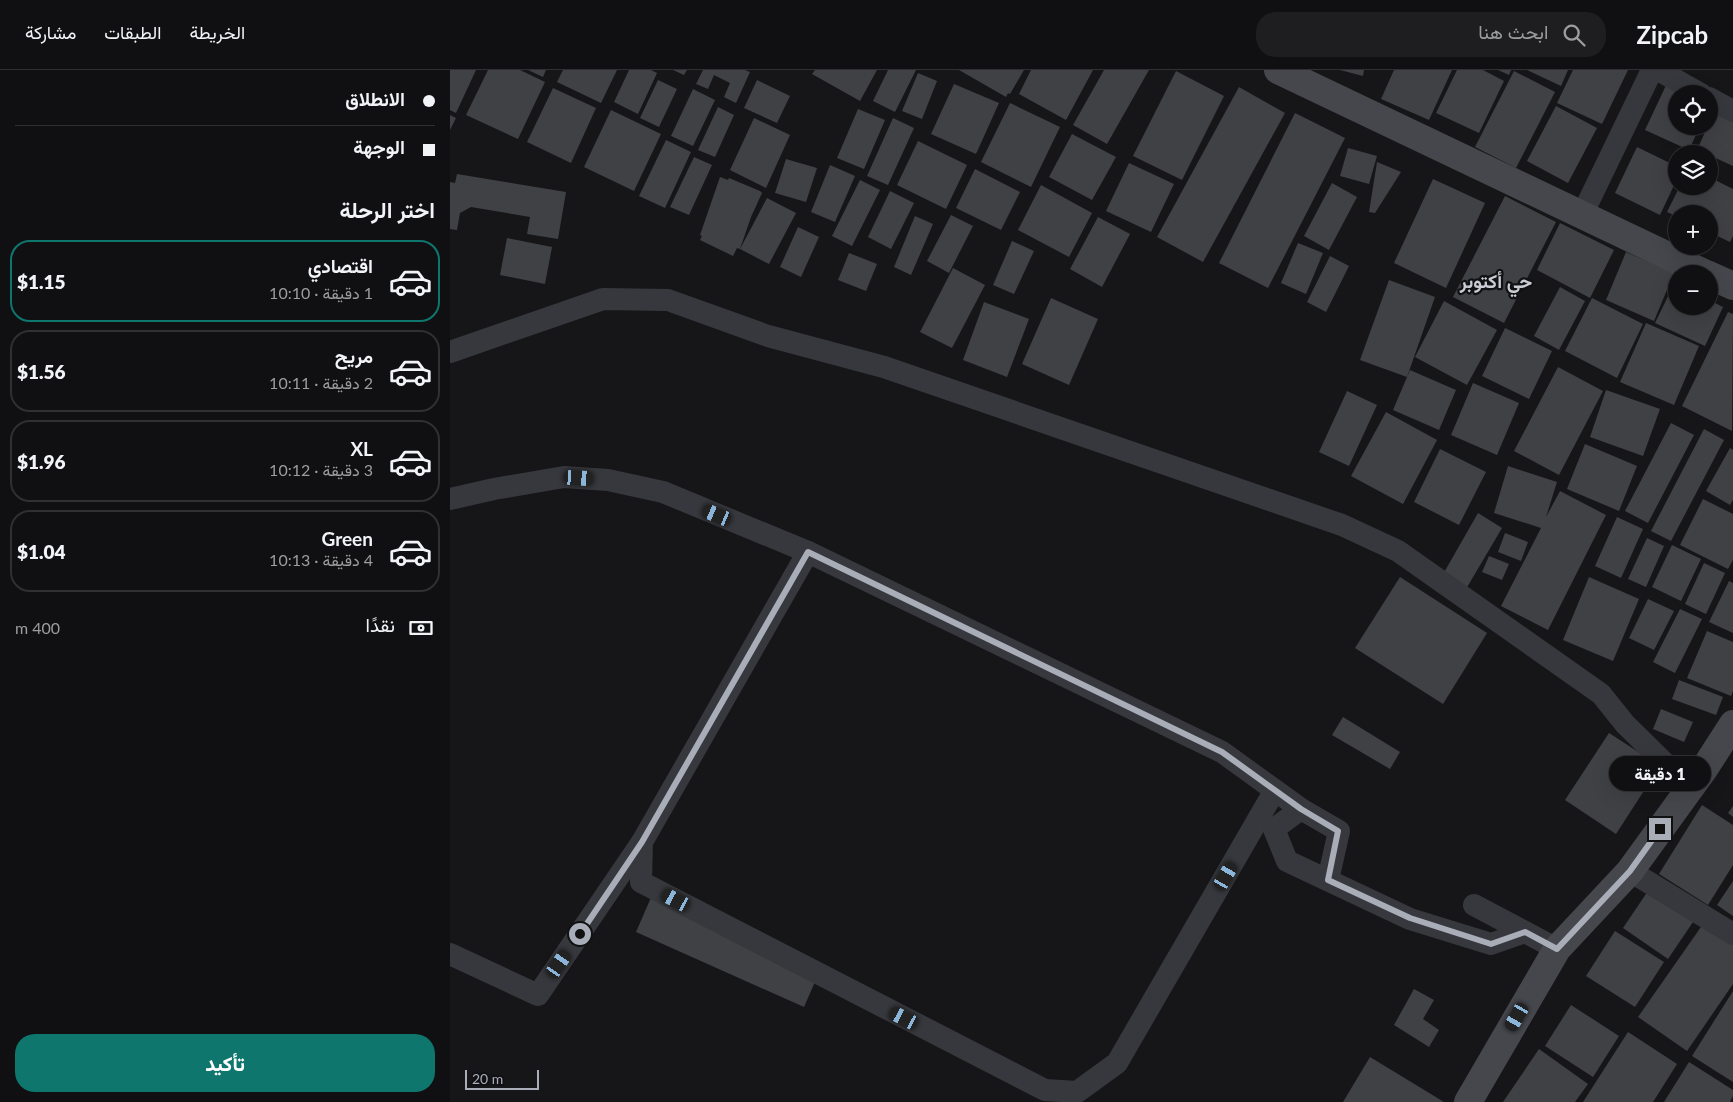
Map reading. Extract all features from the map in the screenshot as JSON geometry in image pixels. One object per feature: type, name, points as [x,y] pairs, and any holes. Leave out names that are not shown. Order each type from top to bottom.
[{"type":"street","points":[[1278,70],[1689,265]]},
{"type":"street","points":[[1582,214],[1652,70]]},
{"type":"street","points":[[1658,70],[1685,85]]},
{"type":"street","points":[[1718,103],[1733,111]]},
{"type":"street","points":[[1718,279],[1733,286]]},
{"type":"street","points":[[450,352],[603,299],[668,300],[768,336],[893,370],[1342,525],[1398,551],[1601,694],[1625,724],[1690,788]]},
{"type":"street","points":[[450,499],[564,477],[608,480],[663,492],[808,552],[1222,752],[1301,809],[1338,831],[1328,880]]},
{"type":"street","points":[[450,954],[538,995],[642,842],[808,552]]},
{"type":"street","points":[[1468,1102],[1557,949],[1630,871],[1690,788],[1733,724]]},
{"type":"street","points":[[642,842],[641,882],[1045,1090],[1077,1092],[1117,1063],[1275,790]]},
{"type":"street","points":[[1301,809],[1274,829],[1287,861],[1410,918],[1491,944],[1525,932]]},
{"type":"street","points":[[1630,871],[1733,934]]},
{"type":"street","points":[[1474,905],[1557,949]]},
{"type":"building","points":[[450,70],[476,70],[456,113],[450,110]]},
{"type":"building","points":[[488,70],[520,70],[545,82],[518,139],[466,115]]},
{"type":"building","points":[[528,70],[546,70],[543,77]]},
{"type":"building","points":[[563,70],[617,70],[601,103],[557,82]]},
{"type":"building","points":[[629,70],[651,70],[657,73],[638,114],[614,102]]},
{"type":"building","points":[[673,70],[687,70],[684,75]]},
{"type":"building","points":[[703,70],[745,70],[750,72],[736,103],[724,97],[730,83],[714,75],[708,89],[696,84]]},
{"type":"building","points":[[815,70],[877,70],[860,101],[812,74]]},
{"type":"building","points":[[888,70],[916,70],[895,112],[873,101]]},
{"type":"building","points":[[959,70],[1024,70],[1010,94],[1008,93],[1006,97]]},
{"type":"building","points":[[1031,70],[1093,70],[1066,120],[1019,94]]},
{"type":"building","points":[[1104,70],[1149,70],[1107,144],[1073,125]]},
{"type":"building","points":[[1340,70],[1364,70],[1363,76]]},
{"type":"building","points":[[1394,70],[1452,70],[1429,120],[1381,99]]},
{"type":"building","points":[[1457,70],[1483,70],[1504,81],[1479,133],[1436,113]]},
{"type":"building","points":[[1498,70],[1511,70],[1509,75]]},
{"type":"building","points":[[1527,70],[1568,70],[1561,86]]},
{"type":"building","points":[[1573,70],[1628,70],[1602,124],[1557,103]]},
{"type":"building","points":[[1176,71],[1224,96],[1182,180],[1133,156]]},
{"type":"building","points":[[1514,71],[1555,92],[1516,168],[1475,147]]},
{"type":"building","points":[[918,73],[937,81],[922,119],[902,111]]},
{"type":"building","points":[[1669,79],[1681,85],[1668,85],[1668,135],[1696,135],[1691,145],[1678,145],[1645,130]]},
{"type":"building","points":[[658,80],[677,89],[659,127],[640,118]]},
{"type":"building","points":[[757,80],[790,96],[777,123],[744,108]]},
{"type":"building","points":[[954,84],[999,103],[976,154],[931,134]]},
{"type":"building","points":[[1239,87],[1285,113],[1203,262],[1157,237]]},
{"type":"building","points":[[553,88],[596,108],[571,163],[527,142]]},
{"type":"building","points":[[693,89],[715,100],[693,146],[671,136]]},
{"type":"building","points":[[1721,96],[1733,102],[1733,166],[1718,159],[1718,145],[1699,145],[1704,135],[1718,135],[1718,103]]},
{"type":"building","points":[[1010,103],[1060,127],[1031,187],[981,162]]},
{"type":"building","points":[[1556,106],[1597,128],[1568,183],[1527,161]]},
{"type":"building","points":[[718,107],[734,115],[715,157],[698,150]]},
{"type":"building","points":[[858,109],[885,120],[864,169],[837,158]]},
{"type":"building","points":[[611,110],[661,134],[634,191],[584,167]]},
{"type":"building","points":[[1295,113],[1345,138],[1268,288],[1219,263]]},
{"type":"building","points":[[450,115],[456,118],[450,130]]},
{"type":"building","points":[[754,118],[790,135],[766,188],[730,170]]},
{"type":"building","points":[[893,118],[914,128],[888,185],[867,176]]},
{"type":"building","points":[[1072,134],[1116,157],[1092,200],[1049,177]]},
{"type":"building","points":[[666,140],[691,152],[665,208],[639,196]]},
{"type":"building","points":[[918,141],[967,165],[946,209],[897,185]]},
{"type":"building","points":[[1637,147],[1668,162],[1669,195],[1660,215],[1615,193]]},
{"type":"building","points":[[1348,148],[1377,156],[1369,184],[1340,176]]},
{"type":"building","points":[[694,157],[712,165],[689,215],[670,207]]},
{"type":"building","points":[[786,159],[817,168],[806,202],[775,193]]},
{"type":"building","points":[[1377,162],[1401,172],[1375,213],[1369,212]]},
{"type":"building","points":[[1129,163],[1174,184],[1151,232],[1106,211]]},
{"type":"building","points":[[830,165],[855,176],[835,222],[811,212]]},
{"type":"building","points":[[975,169],[1020,192],[1001,230],[956,208]]},
{"type":"building","points":[[457,174],[566,192],[558,239],[527,234],[530,217],[471,207],[460,213],[457,230],[450,229],[450,182],[455,183]]},
{"type":"building","points":[[720,177],[728,180],[729,178],[762,193],[740,249],[737,248],[733,256],[700,240],[702,236],[700,235]]},
{"type":"building","points":[[1433,179],[1485,203],[1446,288],[1394,263]]},
{"type":"building","points":[[860,180],[880,190],[852,246],[832,236]]},
{"type":"building","points":[[1718,182],[1733,189],[1733,236],[1730,242],[1718,236],[1718,205],[1670,205],[1676,195],[1718,195]]},
{"type":"building","points":[[1332,183],[1357,197],[1329,250],[1304,236]]},
{"type":"building","points":[[1041,185],[1092,213],[1069,257],[1018,230]]},
{"type":"building","points":[[890,191],[914,203],[891,249],[868,237]]},
{"type":"building","points":[[1505,196],[1556,222],[1504,323],[1453,297]]},
{"type":"building","points":[[767,198],[796,213],[769,264],[740,249]]},
{"type":"building","points":[[951,215],[973,226],[949,273],[927,261]]},
{"type":"building","points":[[915,216],[933,224],[911,275],[894,267]]},
{"type":"building","points":[[1098,217],[1130,234],[1102,287],[1070,269]]},
{"type":"building","points":[[1560,223],[1614,250],[1590,298],[1537,270]]},
{"type":"building","points":[[798,227],[819,237],[801,277],[780,267]]},
{"type":"building","points":[[507,238],[552,247],[545,284],[500,275]]},
{"type":"building","points":[[1012,241],[1034,251],[1014,294],[993,285]]},
{"type":"building","points":[[1298,243],[1323,253],[1306,294],[1281,283]]},
{"type":"building","points":[[1626,252],[1668,270],[1668,287],[1654,321],[1606,300]]},
{"type":"building","points":[[849,253],[877,264],[866,291],[838,280]]},
{"type":"building","points":[[1330,256],[1349,266],[1326,312],[1307,302]]},
{"type":"building","points":[[953,268],[985,285],[952,348],[920,332]]},
{"type":"building","points":[[1389,280],[1435,297],[1407,377],[1360,360]]},
{"type":"building","points":[[1560,287],[1585,301],[1559,350],[1534,336]]},
{"type":"building","points":[[1668,296],[1668,315],[1718,315],[1718,304],[1723,307],[1705,346],[1655,323]]},
{"type":"building","points":[[1051,298],[1098,319],[1069,385],[1022,364]]},
{"type":"building","points":[[1592,298],[1643,324],[1617,378],[1565,351]]},
{"type":"building","points":[[1444,301],[1497,330],[1467,385],[1415,357]]},
{"type":"building","points":[[984,302],[1029,319],[1007,377],[963,360]]},
{"type":"building","points":[[1728,312],[1733,314],[1732,431],[1682,406]]},
{"type":"building","points":[[1646,323],[1699,346],[1674,405],[1620,382]]},
{"type":"building","points":[[1505,328],[1552,351],[1529,399],[1482,376]]},
{"type":"building","points":[[1558,367],[1603,391],[1559,475],[1514,451]]},
{"type":"building","points":[[1410,370],[1456,390],[1439,430],[1393,410]]},
{"type":"building","points":[[1473,383],[1519,403],[1497,455],[1451,435]]},
{"type":"building","points":[[1606,390],[1660,409],[1643,456],[1590,437]]},
{"type":"building","points":[[1347,391],[1377,405],[1349,466],[1319,452]]},
{"type":"building","points":[[1386,412],[1437,440],[1403,504],[1351,476]]},
{"type":"building","points":[[1671,423],[1694,435],[1648,523],[1625,511]]},
{"type":"building","points":[[1704,429],[1724,440],[1671,541],[1651,531]]},
{"type":"building","points":[[1585,444],[1637,466],[1619,511],[1567,489]]},
{"type":"building","points":[[1730,448],[1733,450],[1733,500],[1730,505],[1706,491]]},
{"type":"building","points":[[1440,449],[1486,472],[1459,525],[1414,502]]},
{"type":"building","points":[[1508,466],[1557,482],[1546,517],[1560,491],[1606,515],[1548,630],[1501,606],[1541,528],[1494,513]]},
{"type":"building","points":[[1703,499],[1733,514],[1733,560],[1728,569],[1680,545]]},
{"type":"building","points":[[1478,513],[1502,528],[1466,589],[1442,576]]},
{"type":"building","points":[[1617,517],[1643,529],[1621,578],[1595,566]]},
{"type":"building","points":[[1505,533],[1528,542],[1521,561],[1498,552]]},
{"type":"building","points":[[1647,538],[1664,546],[1646,587],[1628,579]]},
{"type":"building","points":[[1672,545],[1701,559],[1681,601],[1652,587]]},
{"type":"building","points":[[1489,556],[1509,564],[1502,580],[1482,572]]},
{"type":"building","points":[[1704,563],[1725,573],[1706,614],[1685,604]]},
{"type":"building","points":[[1400,577],[1487,633],[1443,704],[1355,648]]},
{"type":"building","points":[[1589,577],[1639,599],[1613,661],[1563,640]]},
{"type":"building","points":[[1729,581],[1733,583],[1733,633],[1709,622]]},
{"type":"building","points":[[1648,599],[1674,611],[1654,650],[1629,638]]},
{"type":"building","points":[[1680,609],[1702,619],[1675,673],[1653,662]]},
{"type":"building","points":[[1707,631],[1733,642],[1733,691],[1731,696],[1687,678]]},
{"type":"building","points":[[1679,680],[1723,697],[1716,715],[1672,699]]},
{"type":"building","points":[[1661,709],[1693,722],[1684,742],[1653,729]]},
{"type":"building","points":[[1343,717],[1400,752],[1390,769],[1332,735]]},
{"type":"building","points":[[1609,733],[1660,766],[1616,834],[1565,800]]},
{"type":"building","points":[[1702,805],[1733,825],[1733,865],[1708,905],[1659,874]]},
{"type":"building","points":[[1733,806],[1733,817],[1728,813]]},
{"type":"building","points":[[1733,881],[1733,916],[1717,905]]},
{"type":"building","points":[[1650,888],[1695,919],[1668,959],[1623,928]]},
{"type":"building","points":[[653,893],[821,968],[804,1007],[636,932]]},
{"type":"building","points":[[1703,924],[1733,945],[1733,984],[1687,1051],[1638,1017]]},
{"type":"building","points":[[1615,931],[1664,962],[1635,1007],[1586,976]]},
{"type":"building","points":[[1414,989],[1434,1000],[1423,1019],[1439,1030],[1429,1047],[1394,1025]]},
{"type":"building","points":[[1733,991],[1733,1082],[1692,1056]]},
{"type":"building","points":[[1571,1005],[1619,1036],[1593,1077],[1545,1046]]},
{"type":"building","points":[[1628,1032],[1677,1064],[1653,1102],[1583,1102]]},
{"type":"building","points":[[1539,1049],[1588,1084],[1575,1102],[1503,1102]]},
{"type":"building","points":[[1370,1057],[1444,1102],[1343,1102]]},
{"type":"building","points":[[1689,1062],[1733,1090],[1730,1102],[1664,1102]]},
{"type":"district","name":"حي أكتوبر","points":[[1496,280]]},
{"type":"route","points":[[580,934],[642,842],[808,552],[1222,752],[1301,809],[1338,831],[1328,880],[1410,918],[1491,944],[1525,932],[1557,949],[1630,871],[1660,829]]}]
